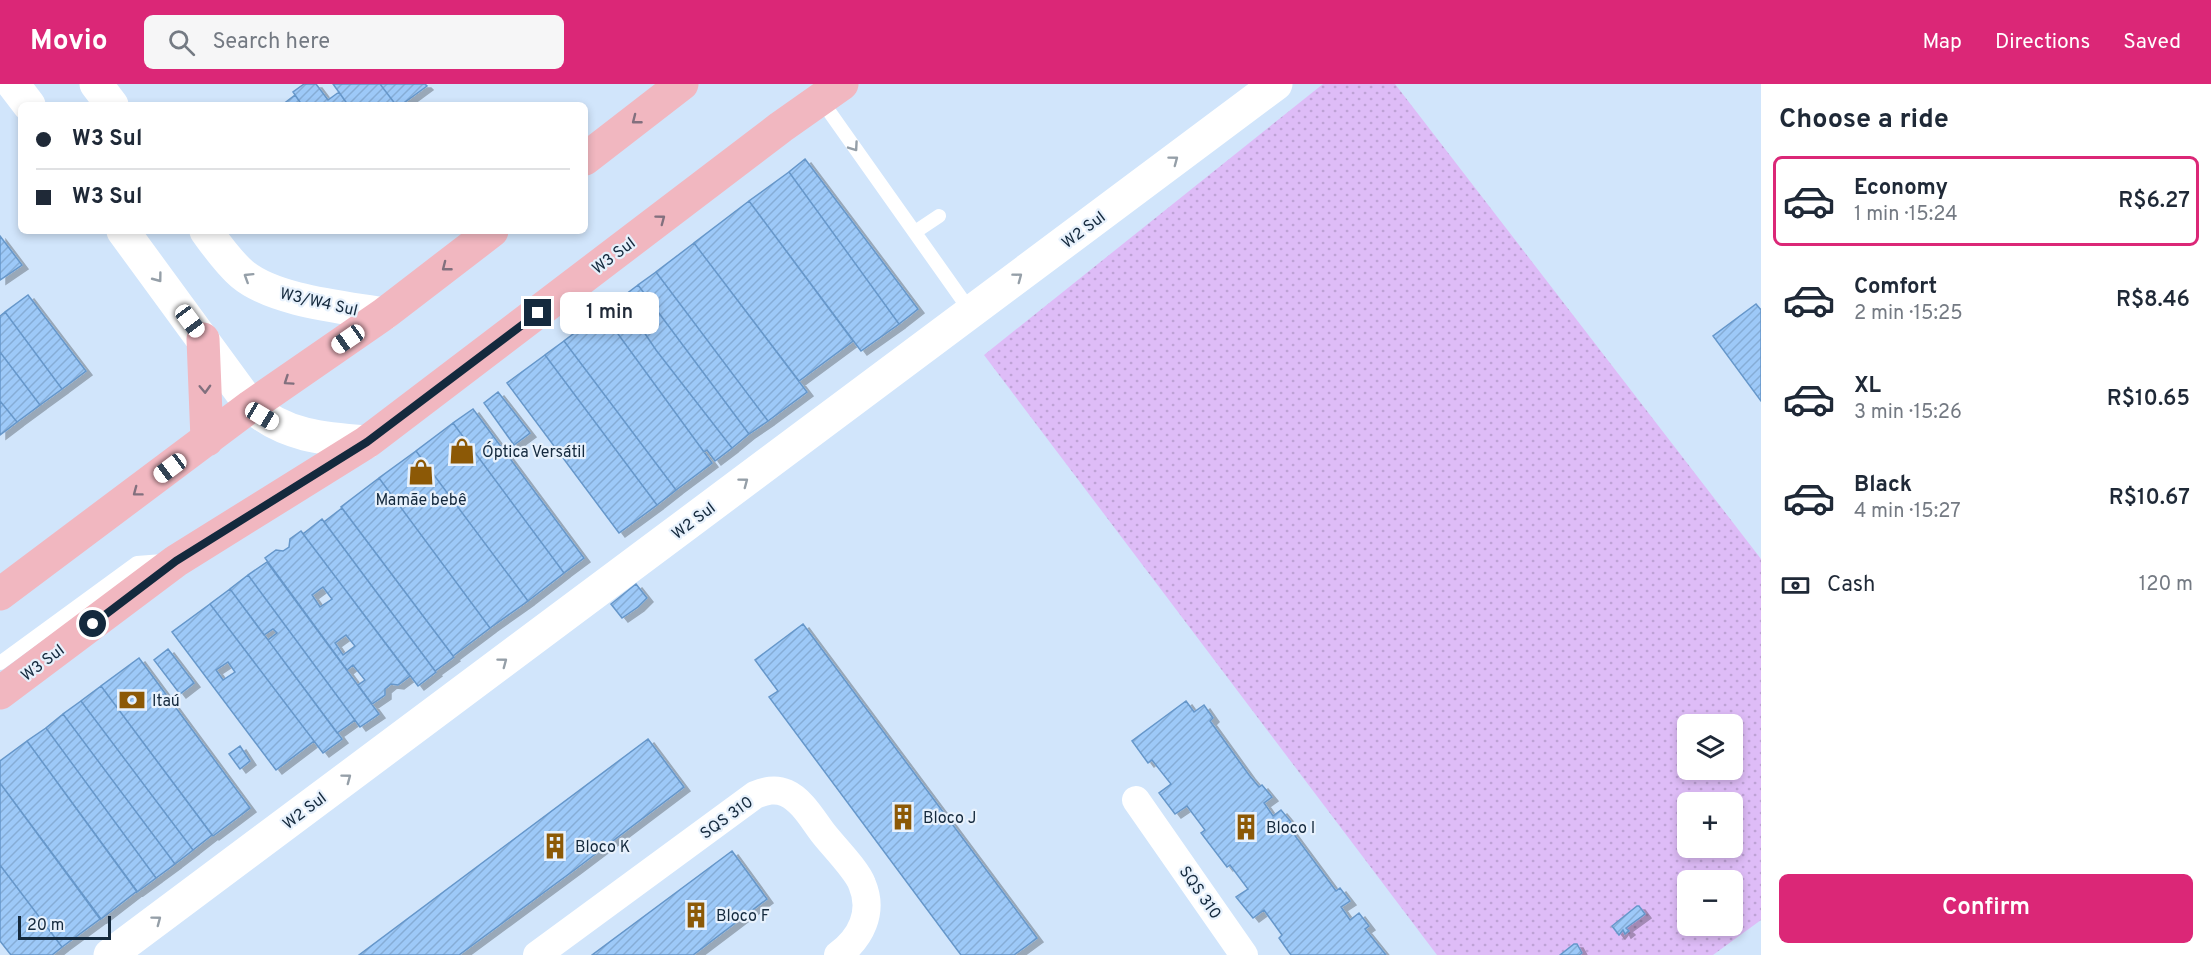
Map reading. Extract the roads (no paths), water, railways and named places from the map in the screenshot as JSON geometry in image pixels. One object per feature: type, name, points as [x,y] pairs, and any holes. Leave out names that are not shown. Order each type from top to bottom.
[{"type":"main road","points":[[588,157],[682,84]]},
{"type":"main road","name":"W3 Sul","points":[[0,693],[176,561],[367,442],[781,127],[831,92]]},
{"type":"main road","points":[[0,594],[251,406],[384,314],[488,234]]},
{"type":"main road","points":[[203,339],[207,440]]},
{"type":"street","points":[[13,84],[27,102]]},
{"type":"street","points":[[96,84],[110,102]]},
{"type":"street","name":"W2 Sul","points":[[110,955],[1276,84]]},
{"type":"street","points":[[125,234],[251,406],[262,416],[289,430],[332,440],[367,442]]},
{"type":"street","name":"W3/W4 Sul","points":[[208,234],[243,275],[284,296],[384,314]]},
{"type":"street","name":"SQS 310","points":[[537,955],[755,795],[776,790],[797,800],[862,882],[867,903],[864,924],[849,947],[838,955]]},
{"type":"street","name":"SQS 310","points":[[1136,800],[1245,955]]},
{"type":"lane","points":[[831,92],[915,232],[971,312]]},
{"type":"lane","points":[[915,232],[939,216]]},
{"type":"lane","points":[[0,663],[136,563],[176,561]]},
{"type":"place","name":"Óptica Versátil","points":[[462,451]]},
{"type":"place","name":"Mamãe bebê","points":[[421,472]]},
{"type":"place","name":"Itaú","points":[[132,700]]},
{"type":"place","name":"Bloco J","points":[[903,817]]},
{"type":"place","name":"Bloco I","points":[[1246,827]]},
{"type":"place","name":"Bloco K","points":[[555,846]]},
{"type":"place","name":"Bloco F","points":[[696,915]]}]
